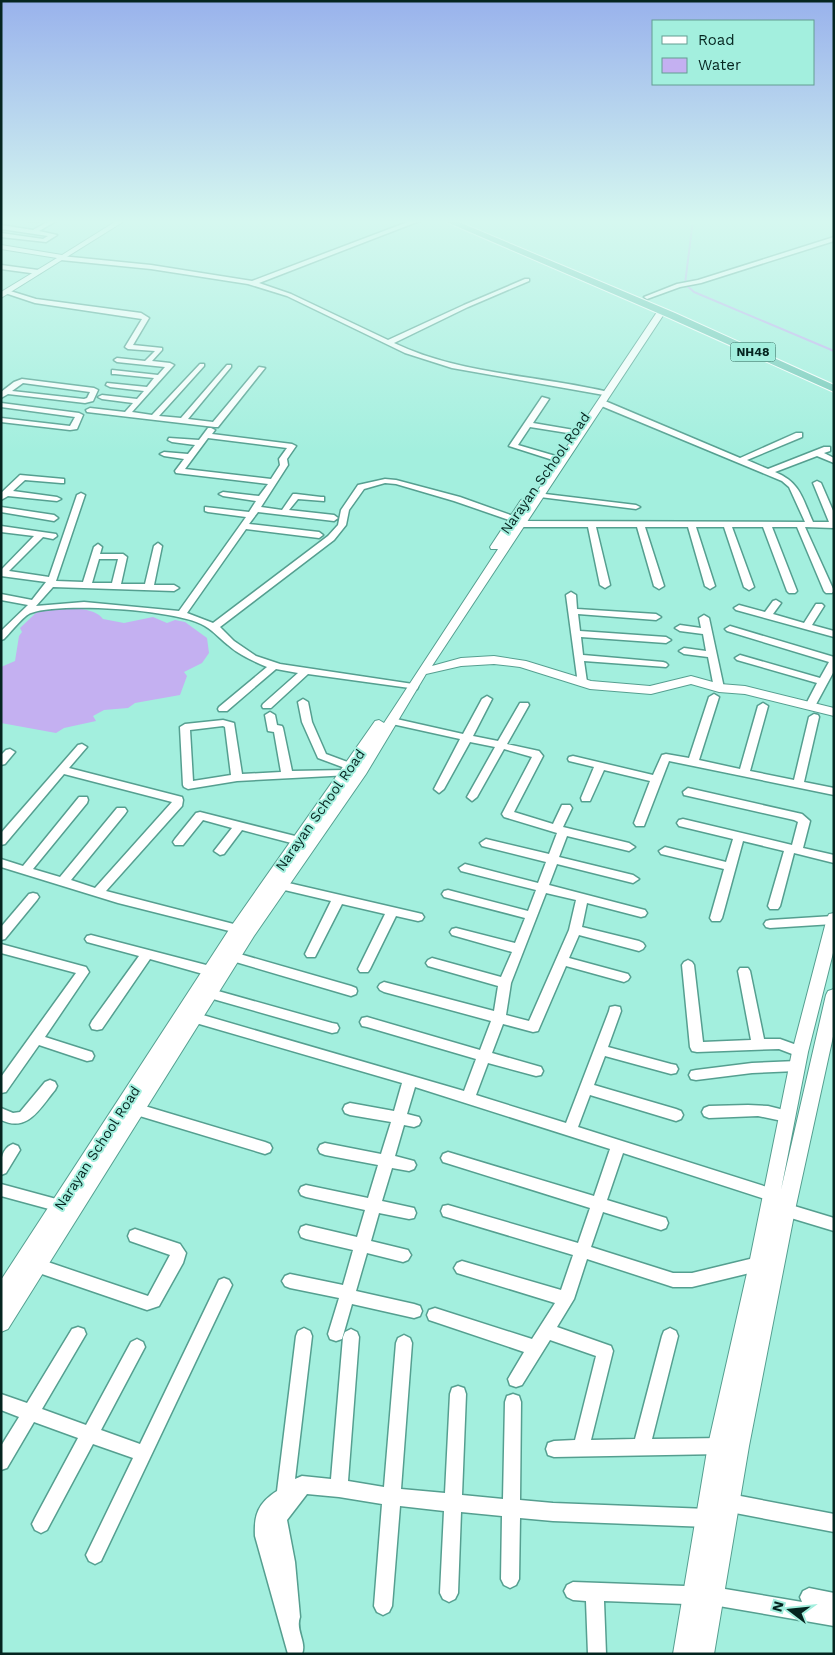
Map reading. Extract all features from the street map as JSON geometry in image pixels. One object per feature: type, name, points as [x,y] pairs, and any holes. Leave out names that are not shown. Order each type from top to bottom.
[{"type":"highway","name":"NH48","points":[[612,297],[655,317],[679,319],[834,389]]},
{"type":"highway","name":"NH48","points":[[648,297],[834,379]]},
{"type":"street","points":[[20,297],[35,301],[141,315],[146,318],[128,347],[160,348],[147,363]]},
{"type":"street","points":[[295,297],[407,352],[459,369],[562,384],[601,398],[739,461],[790,482],[810,525]]},
{"type":"street","points":[[388,343],[487,297]]},
{"type":"street","points":[[1,1323],[138,1110],[189,1016],[211,994],[234,957],[243,931],[280,885],[352,770],[392,721],[409,686],[422,672],[515,522],[540,495],[655,317]]},
{"type":"street","points":[[117,360],[170,365],[127,414]]},
{"type":"street","points":[[154,418],[202,365]]},
{"type":"street","points":[[183,421],[229,366]]},
{"type":"street","points":[[261,368],[178,471],[272,482]]},
{"type":"street","points":[[115,372],[161,377]]},
{"type":"street","points":[[22,381],[94,390],[90,399],[85,401],[4,394],[22,381]]},
{"type":"street","points":[[110,385],[150,389]]},
{"type":"street","points":[[102,397],[139,401]]},
{"type":"street","name":"Narayan School Road","points":[[1,1297],[60,1206],[189,1016],[210,971],[243,931],[299,841],[352,770],[409,686],[574,432],[601,398]]},
{"type":"street","points":[[545,399],[514,447],[556,459]]},
{"type":"street","points":[[1,405],[80,416],[74,427],[70,428],[1,420]]},
{"type":"street","points":[[90,410],[215,425]]},
{"type":"street","points":[[528,424],[574,432]]},
{"type":"street","points":[[739,461],[799,435]]},
{"type":"street","points":[[181,614],[262,499],[284,464],[283,459],[292,446],[207,436]]},
{"type":"street","points":[[172,440],[201,443]]},
{"type":"street","points":[[768,472],[827,449]]},
{"type":"street","points":[[816,453],[834,461]]},
{"type":"street","points":[[164,454],[190,457]]},
{"type":"street","points":[[4,496],[24,477],[62,481]]},
{"type":"street","points":[[214,627],[331,538],[342,525],[346,510],[361,487],[385,481],[396,482],[457,499],[515,522],[834,524],[830,504],[816,483]]},
{"type":"street","points":[[223,494],[262,499]]},
{"type":"street","points":[[1,637],[34,603],[51,582],[81,495]]},
{"type":"street","points":[[540,495],[636,507]]},
{"type":"street","points":[[4,496],[57,499]]},
{"type":"street","points":[[284,512],[296,496],[321,499]]},
{"type":"street","points":[[1,509],[54,518]]},
{"type":"street","points":[[208,509],[284,512],[334,518]]},
{"type":"street","points":[[591,523],[605,585]]},
{"type":"street","points":[[640,523],[660,586]]},
{"type":"street","points":[[691,524],[710,586]]},
{"type":"street","points":[[727,524],[749,587]]},
{"type":"street","points":[[766,524],[792,591]]},
{"type":"street","points":[[800,525],[829,591]]},
{"type":"street","points":[[244,526],[320,535]]},
{"type":"street","points":[[1,538],[5,529],[53,536]]},
{"type":"street","points":[[2,573],[40,535]]},
{"type":"street","points":[[149,587],[158,546]]},
{"type":"street","points":[[87,585],[97,551],[123,557],[116,586]]},
{"type":"street","points":[[2,573],[51,582],[174,588]]},
{"type":"street","points":[[571,595],[582,682]]},
{"type":"street","points":[[1,597],[34,603]]},
{"type":"street","points":[[767,616],[776,603]]},
{"type":"street","points":[[26,611],[51,606],[87,605],[181,614],[203,621],[214,627],[232,643],[254,658],[274,666],[409,686]]},
{"type":"street","points":[[807,626],[819,606]]},
{"type":"street","points":[[739,608],[834,634]]},
{"type":"street","points":[[573,611],[656,618]]},
{"type":"street","points":[[693,762],[716,692],[712,655],[704,618]]},
{"type":"street","points":[[680,628],[707,632]]},
{"type":"street","points":[[730,629],[834,661],[812,711],[798,784]]},
{"type":"street","points":[[576,634],[666,640]]},
{"type":"street","points":[[684,651],[712,655]]},
{"type":"street","points":[[579,658],[663,665]]},
{"type":"street","points":[[740,658],[824,682]]},
{"type":"street","points":[[422,672],[461,662],[494,660],[522,664],[582,682],[651,690],[685,680],[716,692],[745,690],[812,711],[834,712]]},
{"type":"street","points":[[223,709],[274,666]]},
{"type":"street","points":[[287,775],[278,728],[272,729],[268,710],[305,672]]},
{"type":"street","points":[[439,789],[487,699]]},
{"type":"street","points":[[303,702],[307,722],[322,756],[352,770]]},
{"type":"street","points":[[472,798],[524,705]]},
{"type":"street","points":[[744,773],[763,706]]},
{"type":"street","points":[[392,721],[535,753],[538,756],[508,814],[560,830],[628,847]]},
{"type":"street","points":[[236,778],[230,726],[223,723],[185,727],[188,785],[236,778],[352,770]]},
{"type":"street","points":[[1,841],[82,747]]},
{"type":"street","points":[[1,762],[10,752]]},
{"type":"street","points":[[640,823],[666,757],[834,792]]},
{"type":"street","points":[[573,759],[656,779]]},
{"type":"street","points":[[586,798],[600,766]]},
{"type":"street","points":[[62,770],[178,801],[97,893]]},
{"type":"street","points":[[688,792],[798,817],[804,821],[774,906]]},
{"type":"street","points":[[26,870],[83,800]]},
{"type":"street","points":[[468,1098],[498,1018],[505,983],[532,916],[552,859],[566,808]]},
{"type":"street","points":[[63,882],[121,811]]},
{"type":"street","points":[[179,842],[200,816],[299,841]]},
{"type":"street","points":[[683,823],[834,859]]},
{"type":"street","points":[[220,852],[239,826]]},
{"type":"street","points":[[716,918],[740,837]]},
{"type":"street","points":[[486,843],[632,879]]},
{"type":"street","points":[[665,851],[731,867]]},
{"type":"street","points":[[1,863],[97,893],[243,931]]},
{"type":"street","points":[[465,868],[641,913]]},
{"type":"street","points":[[280,885],[418,917]]},
{"type":"street","points":[[448,894],[532,916]]},
{"type":"street","points":[[1,936],[33,897]]},
{"type":"street","points":[[311,954],[339,898]]},
{"type":"street","points":[[384,987],[533,1027],[575,930],[582,898]]},
{"type":"street","points":[[364,969],[392,911]]},
{"type":"street","points":[[684,1654],[730,1503],[739,1446],[828,1003],[834,919],[770,924]]},
{"type":"street","points":[[575,930],[639,946]]},
{"type":"street","points":[[456,932],[519,949]]},
{"type":"street","points":[[91,940],[210,971]]},
{"type":"street","points":[[1,948],[84,972],[1,1088]]},
{"type":"street","points":[[97,1025],[147,954]]},
{"type":"street","points":[[234,957],[351,991]]},
{"type":"street","points":[[563,961],[624,977]]},
{"type":"street","points":[[432,964],[505,983]]},
{"type":"street","points":[[688,965],[696,1047],[780,1044],[799,1059]]},
{"type":"street","points":[[744,971],[758,1044]]},
{"type":"street","points":[[211,994],[332,1028]]},
{"type":"street","points":[[702,1654],[703,1595],[708,1518],[718,1446],[758,1264],[770,1194],[799,1059],[828,1003]]},
{"type":"street","points":[[570,1130],[615,1011]]},
{"type":"street","points":[[189,1016],[410,1080],[770,1194],[786,1210],[834,1225]]},
{"type":"street","points":[[367,1022],[536,1071]]},
{"type":"street","points":[[36,1039],[87,1056]]},
{"type":"street","points":[[601,1050],[671,1069]]},
{"type":"street","points":[[696,1076],[799,1059]]},
{"type":"street","points":[[339,1488],[347,1294],[410,1080]]},
{"type":"street","points":[[1,1114],[12,1119],[24,1117],[50,1086]]},
{"type":"street","points":[[587,1089],[676,1115]]},
{"type":"street","points":[[350,1109],[414,1121]]},
{"type":"street","points":[[138,1110],[264,1148]]},
{"type":"street","points":[[709,1112],[753,1110],[774,1112],[787,1116]]},
{"type":"street","points":[[516,1379],[566,1298],[584,1251],[618,1146]]},
{"type":"street","points":[[325,1149],[409,1165]]},
{"type":"street","points":[[1,1169],[14,1150]]},
{"type":"street","points":[[448,1158],[661,1223]]},
{"type":"street","points":[[1,1190],[60,1206]]},
{"type":"street","points":[[306,1191],[409,1213]]},
{"type":"street","points":[[448,1211],[680,1281],[692,1280],[758,1264]]},
{"type":"street","points":[[306,1232],[403,1255]]},
{"type":"street","points":[[39,1266],[148,1303],[153,1301],[178,1258],[178,1253],[175,1249],[135,1236]]},
{"type":"street","points":[[462,1268],[566,1298]]},
{"type":"street","points":[[290,1281],[414,1311]]},
{"type":"street","points":[[95,1555],[224,1285]]},
{"type":"street","points":[[435,1315],[536,1348]]},
{"type":"street","points":[[546,1331],[605,1351],[580,1448]]},
{"type":"street","points":[[1,1462],[78,1334]]},
{"type":"street","points":[[285,1495],[304,1336]]},
{"type":"street","points":[[642,1446],[670,1336]]},
{"type":"street","points":[[383,1606],[404,1344]]},
{"type":"street","points":[[41,1524],[137,1347]]},
{"type":"street","points":[[449,1593],[458,1394]]},
{"type":"street","points":[[1,1402],[144,1454]]},
{"type":"street","points":[[510,1579],[513,1402]]},
{"type":"street","points":[[554,1449],[642,1446],[739,1446]]},
{"type":"street","points":[[294,1651],[264,1536],[264,1520],[273,1504],[302,1485],[339,1488],[392,1497],[553,1512],[708,1518]]},
{"type":"street","points":[[294,1651],[286,1562],[278,1518],[302,1485]]},
{"type":"street","points":[[730,1503],[834,1523]]},
{"type":"street","points":[[573,1591],[703,1595],[834,1617]]},
{"type":"street","points":[[595,1592],[597,1654]]},
{"type":"street","points":[[809,1598],[834,1602]]},
{"type":"water","points":[[51,607],[87,610],[99,615],[103,619],[124,623],[153,617],[167,623],[175,620],[185,622],[207,638],[209,653],[202,663],[184,672],[187,676],[180,695],[135,703],[128,708],[104,710],[93,716],[96,721],[64,728],[56,733],[1,723],[1,667],[15,661],[19,636],[22,632],[20,628],[39,610]]},
{"type":"waterway","points":[[706,297],[834,351]]}]
